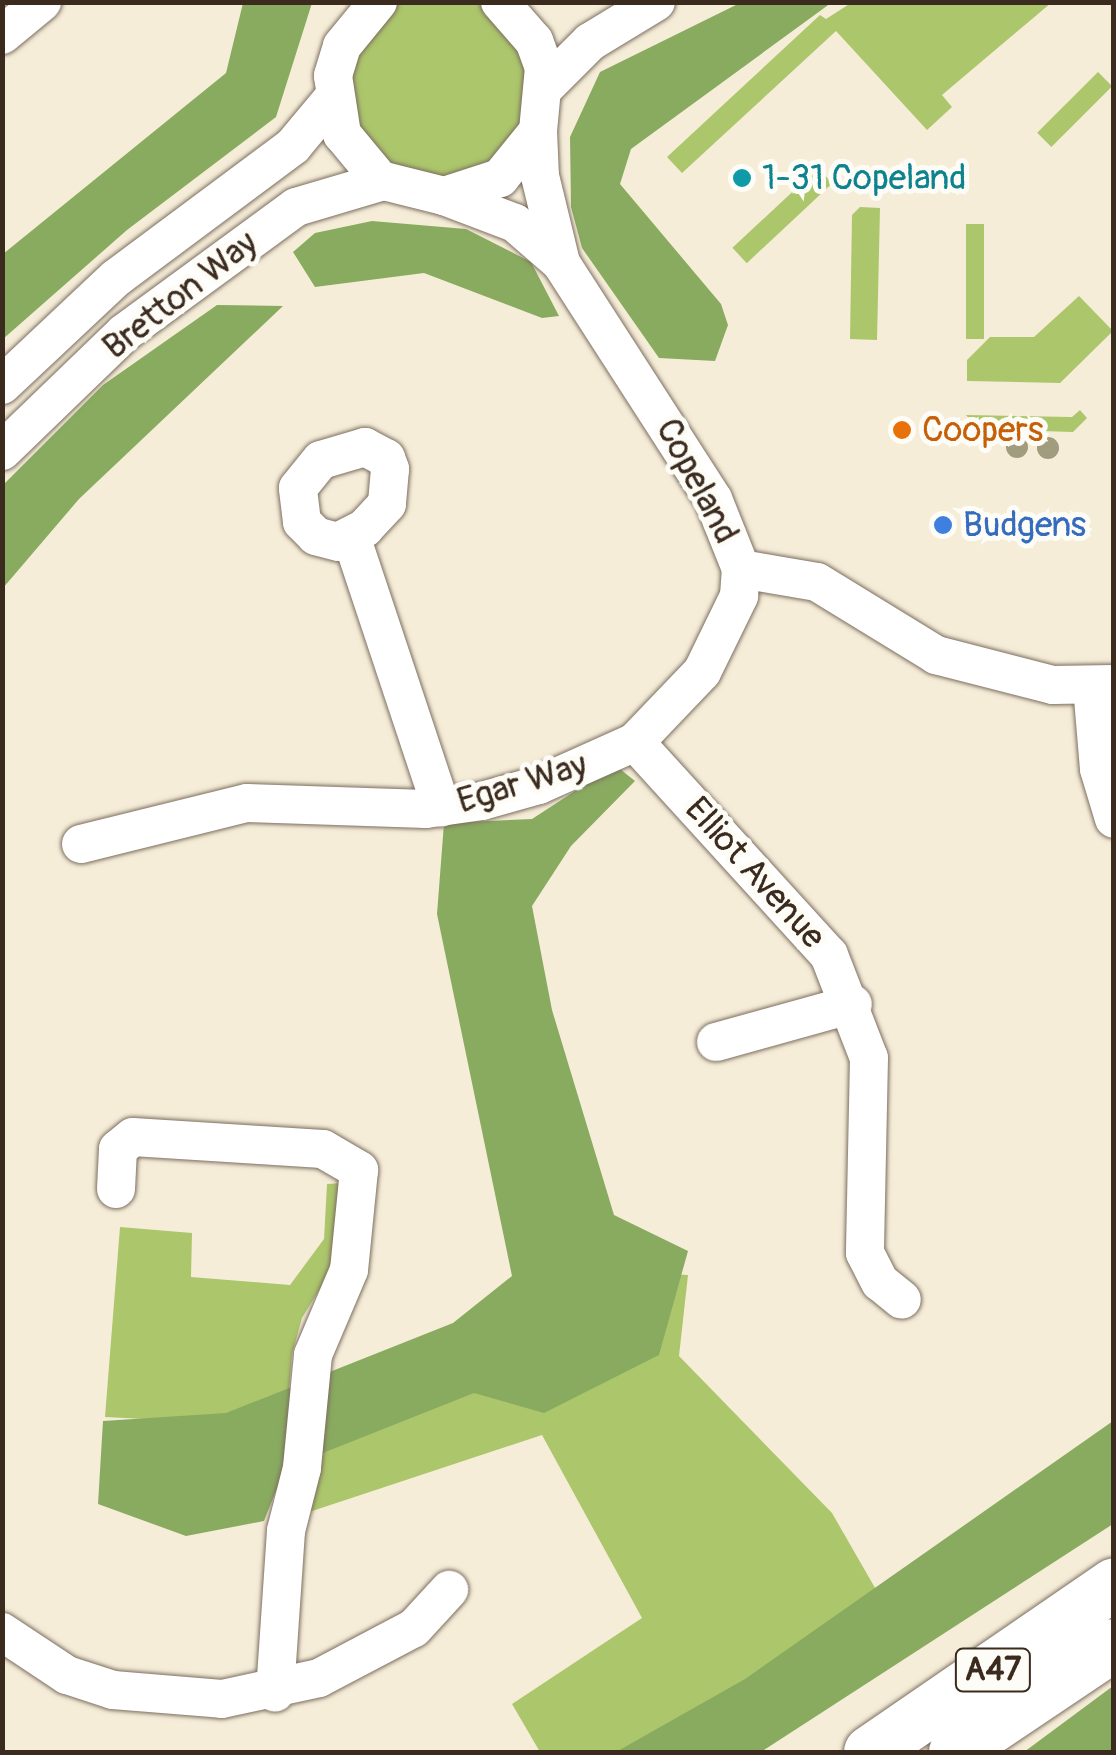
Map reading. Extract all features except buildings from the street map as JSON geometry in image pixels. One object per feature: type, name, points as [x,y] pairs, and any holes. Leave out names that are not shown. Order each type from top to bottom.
[{"type":"highway","name":"A47","points":[[870,1752],[1114,1584]]},
{"type":"highway","name":"A47","points":[[955,1752],[1114,1645]]},
{"type":"street","points":[[2,35],[42,2]]},
{"type":"street","points":[[343,2],[342,46],[333,98],[342,134],[384,181]]},
{"type":"street","points":[[342,46],[378,2]]},
{"type":"street","points":[[444,196],[500,178],[538,131],[545,88],[534,41],[500,2]]},
{"type":"street","points":[[545,88],[590,42],[656,2]]},
{"type":"street","name":"Bretton Way","points":[[2,384],[116,278],[293,146],[333,98]]},
{"type":"street","name":"Copeland","points":[[538,131],[546,206],[562,263],[713,499],[741,569],[817,582],[936,655],[1053,685],[1103,685]]},
{"type":"street","name":"Bretton Way","points":[[2,451],[124,333],[296,206],[384,181]]},
{"type":"street","name":"Copeland","points":[[384,181],[444,196],[515,223],[562,263]]},
{"type":"street","points":[[350,536],[441,808]]},
{"type":"street","name":"Egar Way","points":[[81,844],[248,803],[441,808],[539,785],[635,742],[702,672],[739,596],[741,569]]},
{"type":"street","points":[[1103,685],[1099,769],[1114,819]]},
{"type":"street","name":"Elliot Avenue","points":[[635,742],[830,955],[853,1004],[869,1058],[866,1252],[880,1282],[902,1300]]},
{"type":"street","points":[[716,1042],[853,1004]]},
{"type":"street","points":[[116,1190],[118,1149],[133,1137],[323,1149],[359,1170],[349,1270],[313,1355],[302,1468],[286,1531],[275,1693]]},
{"type":"street","points":[[2,1632],[67,1675],[114,1690],[179,1700],[275,1693],[319,1678],[414,1628],[449,1590]]},
{"type":"green space","points":[[243,3],[312,3],[276,117],[127,230],[3,339],[3,254],[226,73]]},
{"type":"green space","points":[[378,3],[500,3],[546,96],[473,191],[358,160],[342,46]]},
{"type":"green space","points":[[740,3],[831,3],[631,149],[620,184],[721,304],[728,325],[715,361],[659,358],[582,248],[571,207],[570,137],[600,72]]},
{"type":"green space","points":[[851,3],[1051,3],[942,95],[952,107],[927,130],[836,31],[682,173],[667,157],[820,15],[826,19]]},
{"type":"green space","points":[[1098,72],[1112,86],[1051,147],[1037,133]]},
{"type":"green space","points":[[818,168],[832,183],[747,263],[732,248]]},
{"type":"green space","points":[[860,207],[880,208],[877,340],[850,339],[852,215]]},
{"type":"green space","points":[[372,221],[466,229],[531,262],[559,316],[542,318],[424,273],[315,287],[293,252],[315,233]]},
{"type":"green space","points":[[966,224],[984,224],[984,339],[966,339]]},
{"type":"green space","points":[[1079,296],[1113,331],[1060,383],[967,381],[967,360],[990,337],[1034,337]]},
{"type":"green space","points":[[217,305],[283,306],[79,499],[3,588],[3,485],[103,385]]},
{"type":"green space","points":[[1080,410],[1087,418],[1073,432],[979,429],[966,415],[1072,417]]},
{"type":"green space","points":[[615,765],[635,781],[571,846],[532,906],[552,1010],[614,1215],[688,1251],[659,1355],[544,1413],[474,1393],[285,1468],[264,1521],[186,1536],[98,1504],[103,1421],[226,1413],[453,1323],[512,1276],[437,914],[444,823],[532,819]]},
{"type":"green space","points":[[343,1183],[334,1266],[302,1318],[292,1354],[286,1426],[105,1417],[120,1227],[192,1233],[191,1277],[290,1285],[324,1239],[327,1184]]},
{"type":"green space","points":[[560,1268],[688,1275],[679,1356],[832,1513],[886,1607],[636,1752],[540,1752],[512,1704],[642,1618],[542,1435],[273,1524],[294,1414]]},
{"type":"green space","points":[[1113,1421],[1113,1524],[761,1752],[616,1752],[745,1679]]},
{"type":"green space","points":[[1113,1686],[1113,1752],[1024,1752]]},
{"type":"place","name":"1-31 Copeland","points":[[742,178]]},
{"type":"place","name":"Coopers","points":[[902,430]]},
{"type":"place","name":"Budgens","points":[[943,525]]}]
